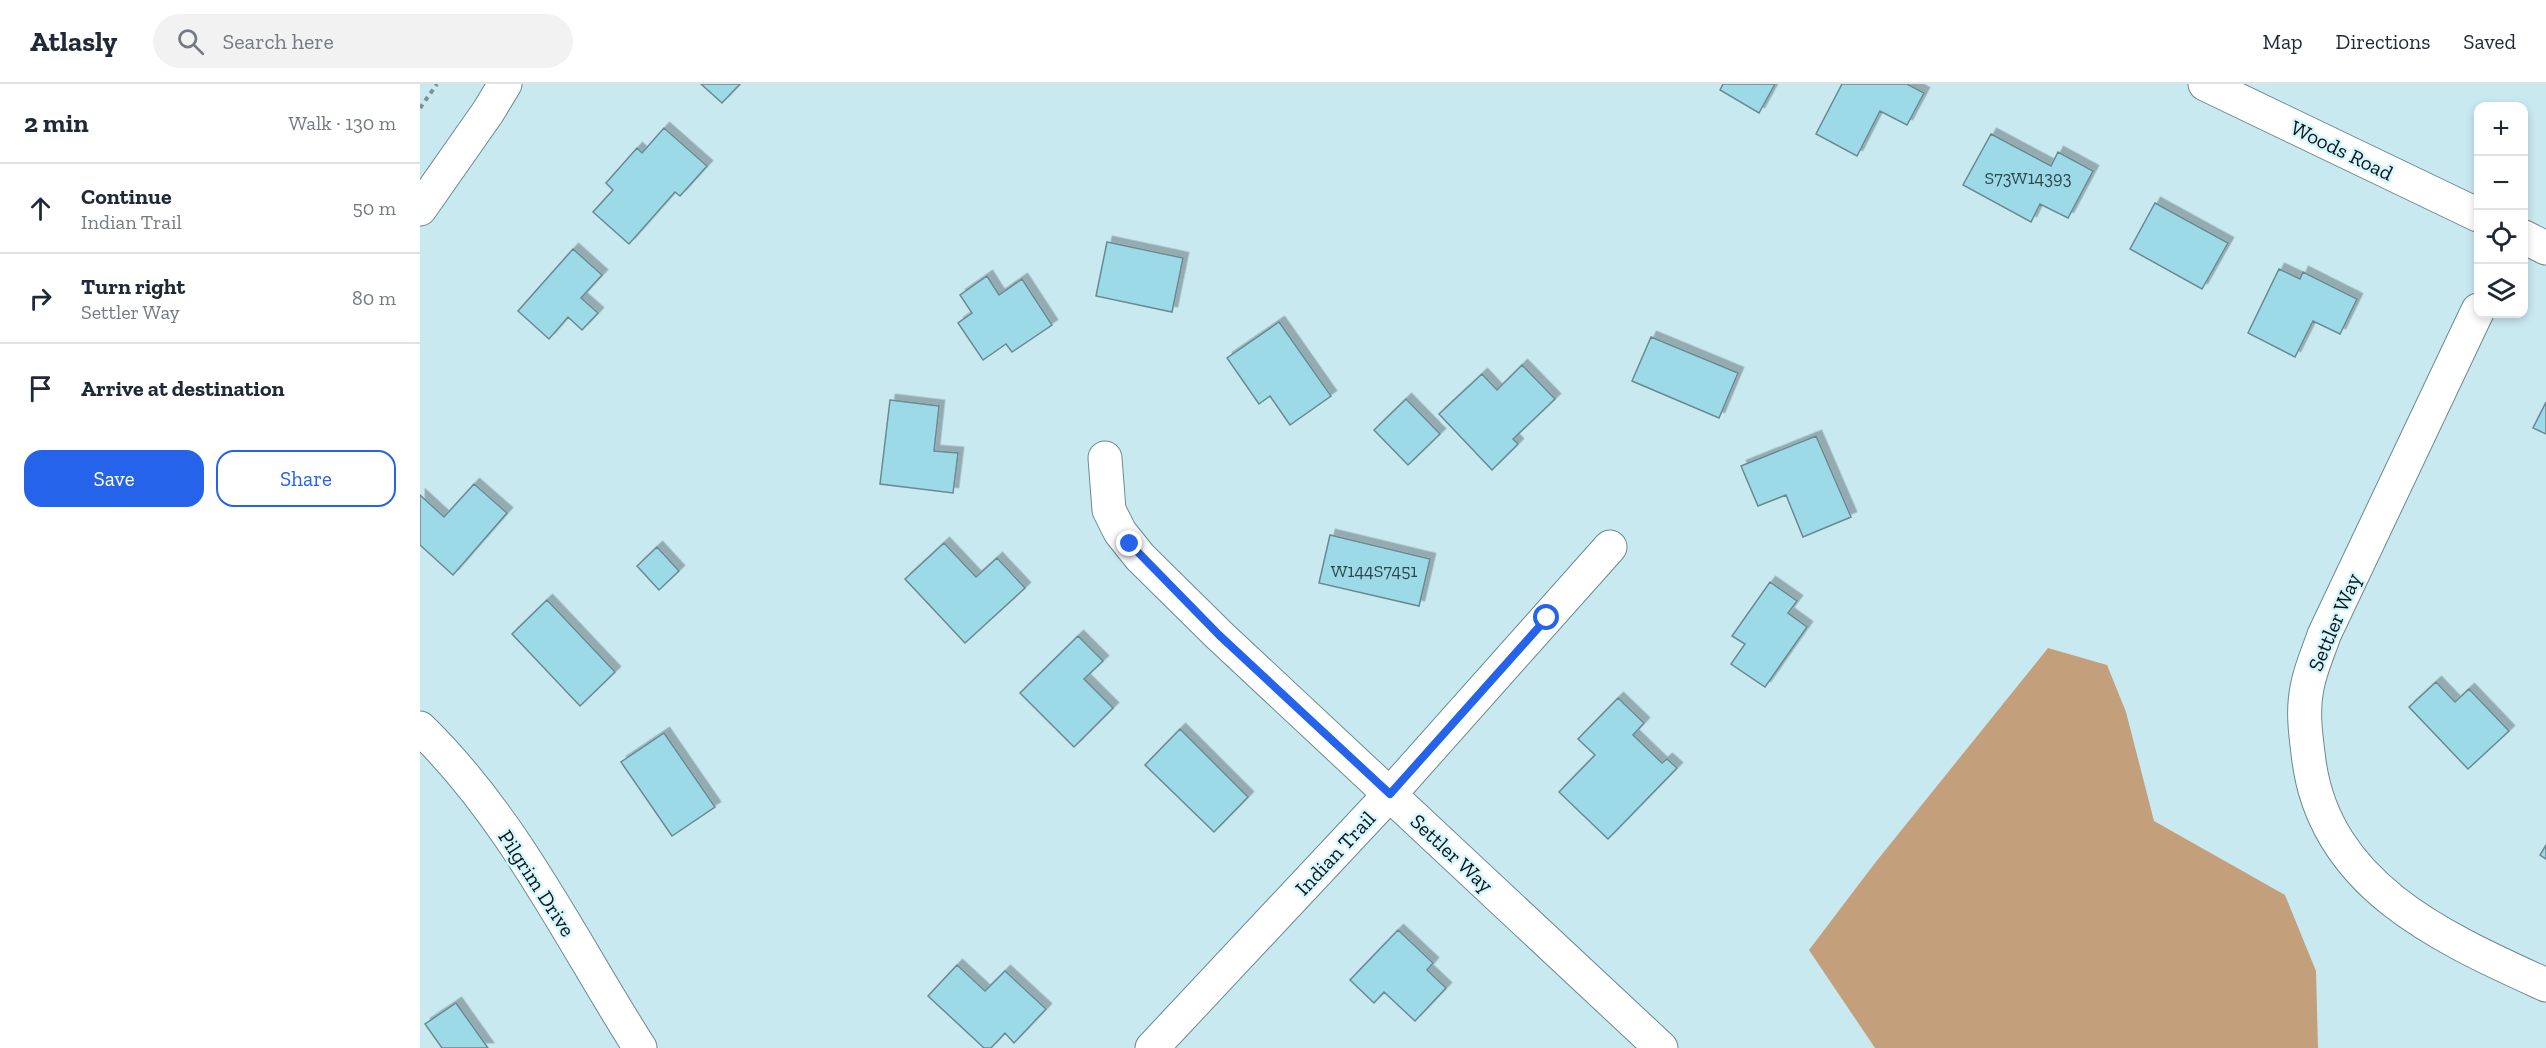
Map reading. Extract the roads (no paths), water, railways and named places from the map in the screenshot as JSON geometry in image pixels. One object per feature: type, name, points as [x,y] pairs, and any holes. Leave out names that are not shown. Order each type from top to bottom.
[{"type":"street","points":[[420,209],[505,84]]},
{"type":"street","name":"Woods Road","points":[[2205,84],[2474,213]]},
{"type":"street","points":[[2528,239],[2546,248]]},
{"type":"street","name":"Settler Way","points":[[2474,318],[2324,635],[2307,688],[2304,727],[2310,770],[2322,813],[2340,845],[2364,877],[2393,902],[2438,932],[2546,985]]},
{"type":"street","name":"Settler Way","points":[[1105,458],[1109,510],[1120,532],[1140,557],[1219,635],[1661,1048]]},
{"type":"street","name":"Indian Trail","points":[[1152,1048],[1390,794],[1610,547]]},
{"type":"street","name":"Pilgrim Drive","points":[[420,728],[478,794],[531,870],[640,1048]]}]
